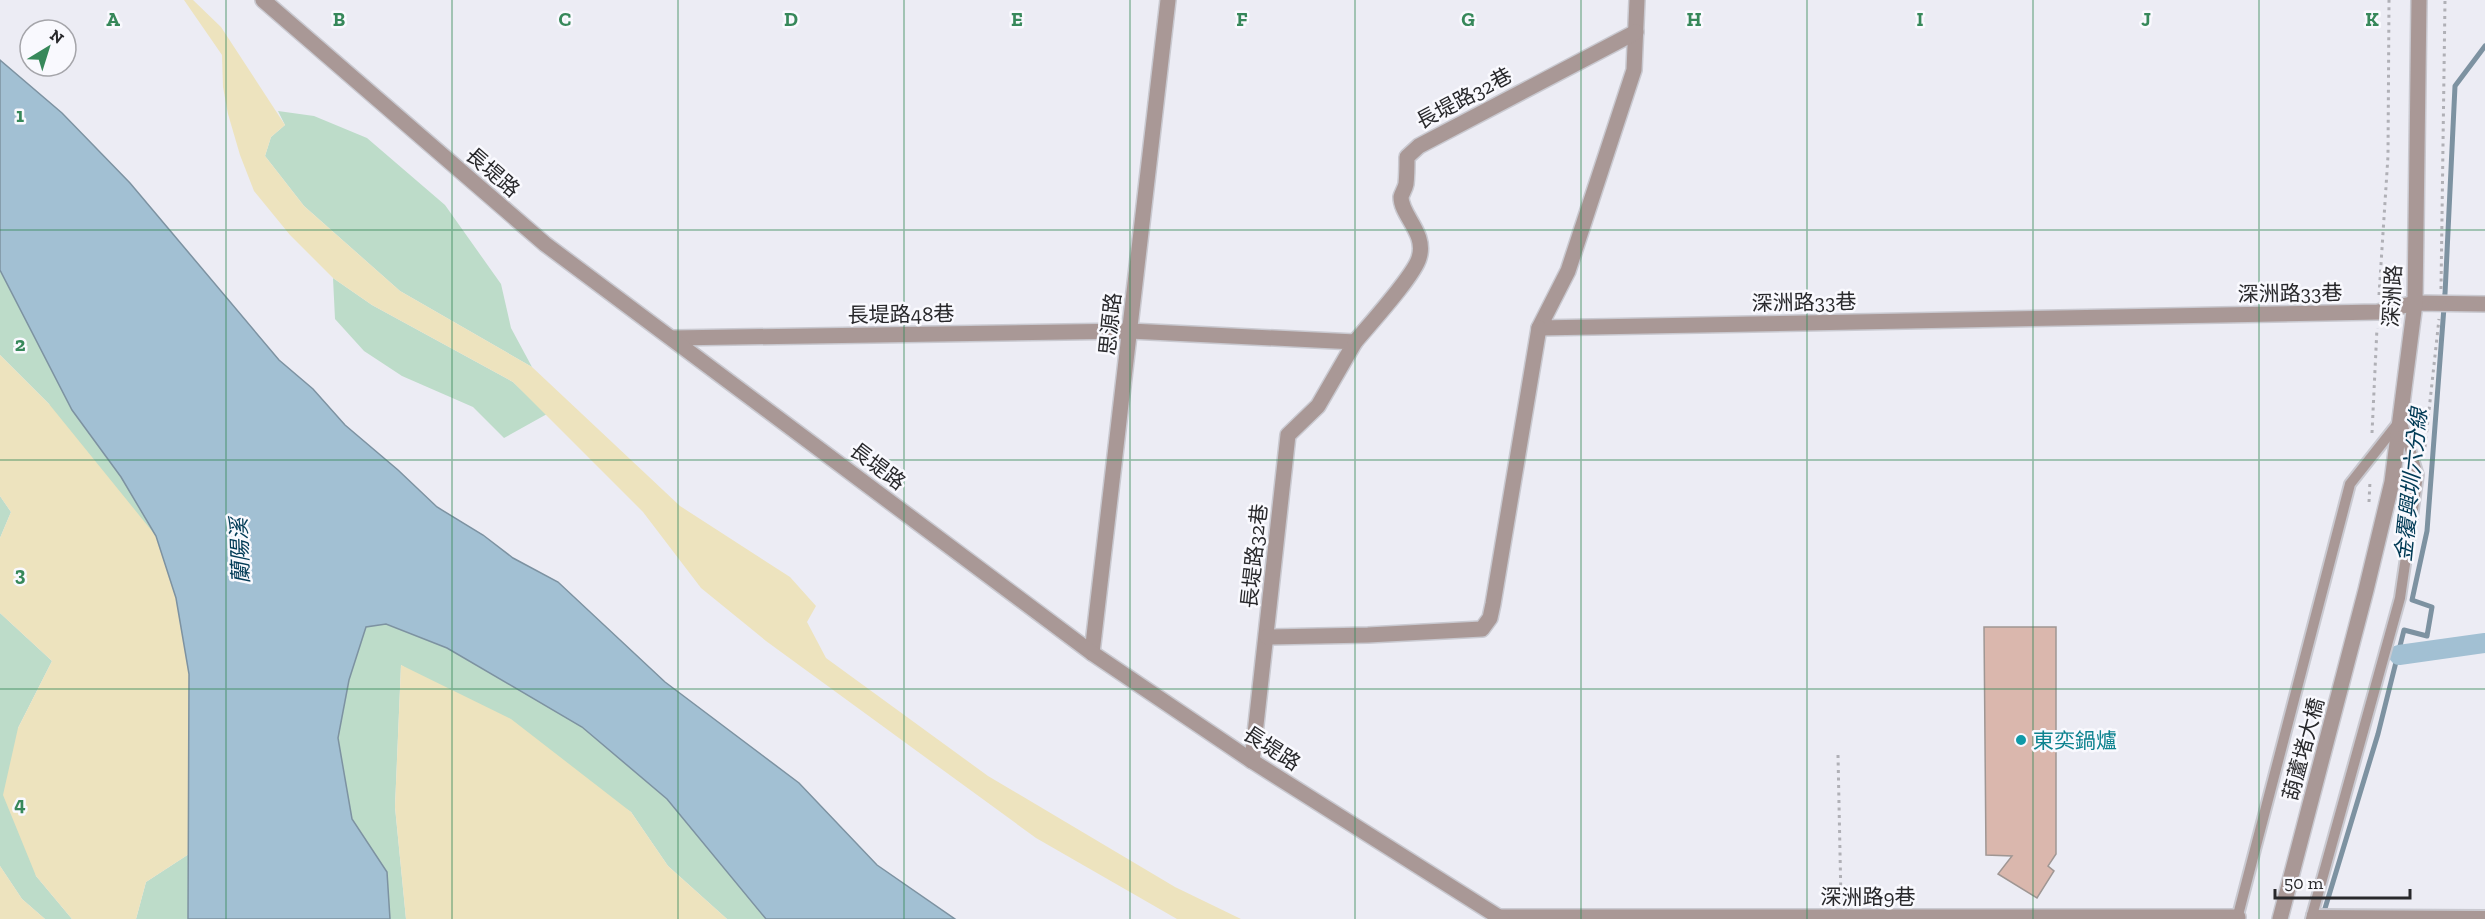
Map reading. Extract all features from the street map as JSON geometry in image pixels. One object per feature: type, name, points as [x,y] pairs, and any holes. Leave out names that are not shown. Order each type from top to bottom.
[{"type":"street","name":"長堤路","points":[[263,0],[545,244],[1092,652],[1252,761],[1501,918]]},
{"type":"street","name":"思源路","points":[[1092,652],[1168,0]]},
{"type":"street","points":[[1267,637],[1482,629],[1490,618],[1539,328],[1568,271],[1634,70],[1637,0]]},
{"type":"street","name":"深洲路","points":[[2366,590],[2392,482],[2415,303],[2419,0]]},
{"type":"street","name":"長堤路32巷","points":[[1252,761],[1288,435],[1318,406],[1355,342],[1410,274],[1419,258],[1420,242],[1401,198],[1406,185],[1407,157],[1419,146],[1636,32]]},
{"type":"street","name":"深洲路33巷","points":[[1539,328],[2378,312],[2415,303],[2485,304]]},
{"type":"street","name":"長堤路48巷","points":[[673,338],[1130,331]]},
{"type":"street","points":[[1130,331],[1355,342]]},
{"type":"street","name":"葫蘆堵大橋","points":[[2280,919],[2366,590]]},
{"type":"street","name":"深洲路9巷","points":[[1501,918],[2237,918]]},
{"type":"lane","points":[[2401,419],[2418,475],[2400,598],[2311,917],[2485,916]]},
{"type":"lane","points":[[2237,918],[2350,484],[2401,419]]},
{"type":"path","points":[[2418,475],[2425,448],[2440,302],[2445,0]]},
{"type":"path","points":[[1838,755],[1841,917]]},
{"type":"green space","points":[[278,111],[314,116],[367,138],[445,205],[501,284],[511,328],[532,367],[400,291],[304,206],[265,156],[271,137],[285,125]]},
{"type":"green space","points":[[0,251],[176,436],[189,674],[49,404],[0,355]]},
{"type":"green space","points":[[333,278],[372,305],[513,382],[547,414],[504,438],[473,407],[402,376],[364,351],[335,319]]},
{"type":"green space","points":[[314,446],[851,919],[727,919],[668,866],[631,812],[401,665],[395,807],[406,919],[334,919]]},
{"type":"green space","points":[[0,496],[11,512],[0,538]]},
{"type":"green space","points":[[0,613],[52,661],[18,728],[36,876],[72,919],[45,919],[22,899],[0,866]]},
{"type":"green space","points":[[189,854],[188,919],[136,919],[146,882]]},
{"type":"sand","points":[[184,0],[193,0],[221,27],[285,125],[271,137],[265,156],[304,206],[400,291],[532,367],[680,506],[790,577],[816,606],[807,622],[826,658],[988,776],[1175,887],[1241,919],[1177,919],[1036,838],[766,641],[701,588],[643,512],[513,382],[372,305],[333,278],[290,235],[254,191],[228,114],[223,87],[222,55]]},
{"type":"sand","points":[[0,355],[49,404],[156,536],[176,598],[189,674],[189,854],[146,882],[136,919],[72,919],[36,876],[3,795],[18,728],[52,661],[0,613],[0,538],[11,512],[0,496]]},
{"type":"sand","points":[[401,665],[511,719],[631,812],[668,866],[727,919],[406,919],[395,807]]},
{"type":"sand","points":[[0,866],[22,899],[45,919],[0,919]]},
{"type":"water","name":"蘭陽溪","points":[[0,60],[18,75],[18,78],[21,78],[62,113],[130,183],[279,360],[313,389],[345,425],[437,507],[483,535],[513,558],[558,582],[665,682],[799,783],[877,865],[955,919],[766,919],[667,799],[582,727],[447,648],[386,624],[366,627],[349,680],[338,738],[352,819],[387,872],[390,919],[188,919],[189,674],[176,598],[156,536],[121,477],[72,410],[0,270]]},
{"type":"building","name":"東奕鍋爐","points":[[1984,627],[2056,627],[2056,854],[2048,866],[2054,871],[2037,898],[1998,874],[2012,856],[1986,855]]},
{"type":"waterway","name":"金覆興圳六分線","points":[[2323,915],[2378,734],[2404,630],[2427,636],[2432,607],[2412,600],[2427,531],[2445,294],[2455,86],[2485,46]]},
{"type":"waterway","points":[[2399,655],[2485,643]]},
{"type":"place","name":"東奕鍋爐","points":[[2021,740]]}]
